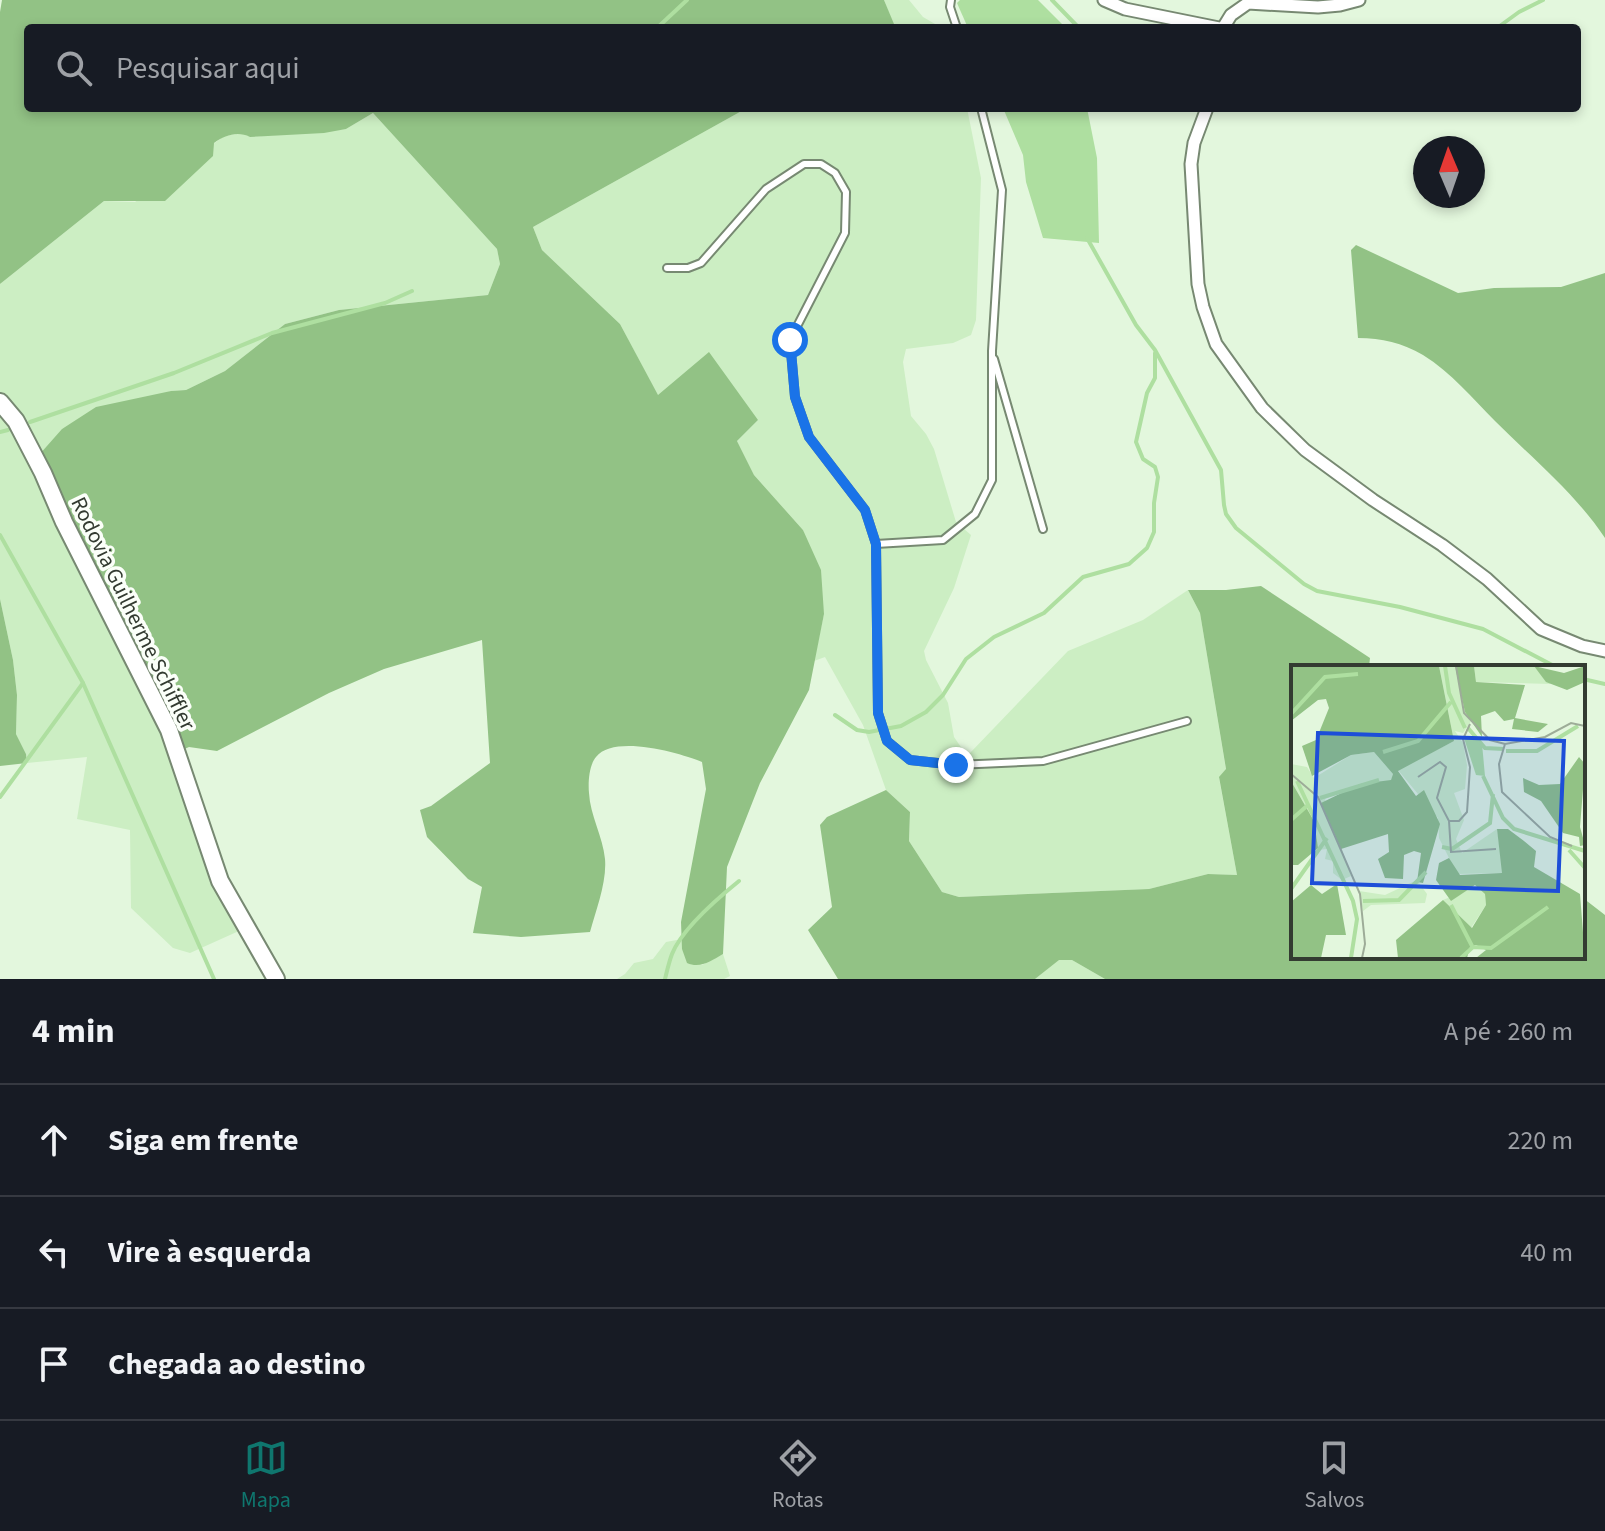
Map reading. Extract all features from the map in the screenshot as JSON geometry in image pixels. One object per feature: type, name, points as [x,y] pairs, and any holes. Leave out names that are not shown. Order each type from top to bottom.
[{"type":"street","points":[[1104,0],[1125,9],[1201,24]]},
{"type":"street","points":[[1224,24],[1248,3],[1318,7],[1359,0]]},
{"type":"street","points":[[1206,112],[1194,143],[1191,164],[1198,284],[1216,344],[1262,408],[1305,450],[1487,579],[1541,629],[1582,646],[1605,651]]},
{"type":"street","name":"Rodovia Guilherme Schiffler","points":[[0,402],[16,421],[43,473],[64,522],[169,730],[220,881],[276,979]]},
{"type":"lane","points":[[951,0],[956,24]]},
{"type":"lane","points":[[876,544],[943,540],[975,514],[992,480],[992,351],[1002,190],[982,112]]},
{"type":"lane","points":[[667,268],[688,268],[701,263],[766,189],[804,164],[821,164],[835,173],[846,192],[845,233],[790,340],[795,397],[809,437],[865,510],[876,544],[878,713],[887,741],[910,760],[956,765],[1043,761],[1187,721]]},
{"type":"lane","points":[[992,351],[1043,529]]},
{"type":"shaded area","points":[[2,0],[884,0],[894,24],[24,24],[24,112],[740,112],[533,227],[542,250],[620,324],[658,395],[709,352],[758,420],[737,441],[754,475],[803,530],[821,570],[824,614],[809,690],[760,783],[727,867],[723,954],[705,963],[692,965],[687,963],[682,949],[681,922],[706,789],[702,762],[664,750],[632,746],[605,750],[596,757],[590,769],[590,801],[604,851],[605,868],[590,932],[521,937],[473,933],[482,887],[468,879],[427,837],[420,810],[431,806],[490,763],[482,640],[384,669],[329,693],[217,751],[189,747],[180,751],[39,455],[62,429],[96,407],[186,390],[225,371],[285,324],[339,310],[488,295],[500,264],[497,249],[373,113],[346,129],[324,133],[250,137],[236,134],[223,138],[214,143],[213,156],[165,201],[104,201],[0,284]]},
{"type":"shaded area","points":[[884,0],[909,0],[923,17],[935,24],[892,24]]},
{"type":"shaded area","points":[[960,0],[1038,0],[1062,24],[966,24],[957,3]]},
{"type":"shaded area","points":[[740,112],[968,112],[981,178],[976,320],[971,335],[953,343],[906,349],[903,362],[911,416],[934,449],[956,522],[971,535],[954,588],[924,651],[926,660],[948,703],[954,737],[963,750],[970,753],[1068,651],[1143,620],[1188,590],[1200,613],[1226,770],[1219,778],[1237,875],[1208,874],[1149,889],[959,897],[942,892],[909,841],[910,812],[886,790],[863,725],[825,657],[814,661],[824,614],[803,530],[754,475],[737,441],[758,420],[658,396],[620,324],[542,250],[533,227]]},
{"type":"shaded area","points":[[1005,112],[1088,112],[1097,158],[1099,243],[1043,238],[1026,182],[1023,155]]},
{"type":"shaded area","points":[[373,113],[497,249],[500,264],[488,295],[339,310],[285,324],[225,371],[186,390],[171,391],[62,429],[207,827],[250,926],[190,953],[173,948],[131,908],[130,830],[77,819],[87,757],[27,763],[16,734],[17,695],[13,660],[0,599],[0,284],[104,201],[135,202],[224,136],[243,133],[251,137],[346,129]]},
{"type":"shaded area","points":[[1356,245],[1458,293],[1494,288],[1561,287],[1605,273],[1605,538],[1567,491],[1443,370],[1423,355],[1400,344],[1358,338],[1351,250]]},
{"type":"shaded area","points":[[1261,586],[1370,658],[1369,665],[1291,665],[1291,959],[1585,959],[1585,900],[1605,915],[1605,979],[1105,979],[1072,960],[1059,960],[1035,979],[838,979],[808,930],[832,907],[820,825],[827,817],[886,790],[910,812],[909,841],[942,892],[959,897],[1149,889],[1208,874],[1237,875],[1219,777],[1226,769],[1200,613],[1188,590]]},
{"type":"shaded area","points":[[0,599],[13,660],[17,695],[16,734],[27,763],[0,766]]},
{"type":"shaded area","points":[[682,939],[682,949],[702,965],[723,954],[730,976],[724,979],[617,979],[634,963],[653,959],[666,942]]},
{"type":"shaded area","points":[[1058,960],[1072,960],[1105,979],[1035,979]]},
{"type":"waterway","points":[[661,24],[687,0]]},
{"type":"waterway","points":[[1052,0],[1075,24]]},
{"type":"waterway","points":[[1502,24],[1543,0]]},
{"type":"waterway","points":[[1087,238],[1136,325],[1155,350],[1221,470],[1226,514],[1236,528],[1304,584],[1317,591],[1400,607],[1483,629],[1552,665]]},
{"type":"waterway","points":[[30,422],[174,373],[272,333],[385,303],[412,291]]},
{"type":"waterway","points":[[835,715],[857,730],[869,732],[901,726],[926,712],[943,695],[966,659],[994,637],[1044,613],[1083,577],[1129,564],[1147,548],[1154,532],[1158,477],[1155,467],[1143,459],[1136,442],[1147,393],[1155,378],[1155,353]]},
{"type":"waterway","points":[[0,432],[8,430]]},
{"type":"waterway","points":[[0,535],[83,683],[214,979]]},
{"type":"waterway","points":[[1585,679],[1605,684]]},
{"type":"waterway","points":[[0,797],[83,683]]},
{"type":"waterway","points":[[665,979],[672,954],[684,934],[739,881]]},
{"type":"route","points":[[790,340],[795,397],[809,437],[865,510],[876,544],[878,713],[887,741],[910,760],[956,765]]}]
